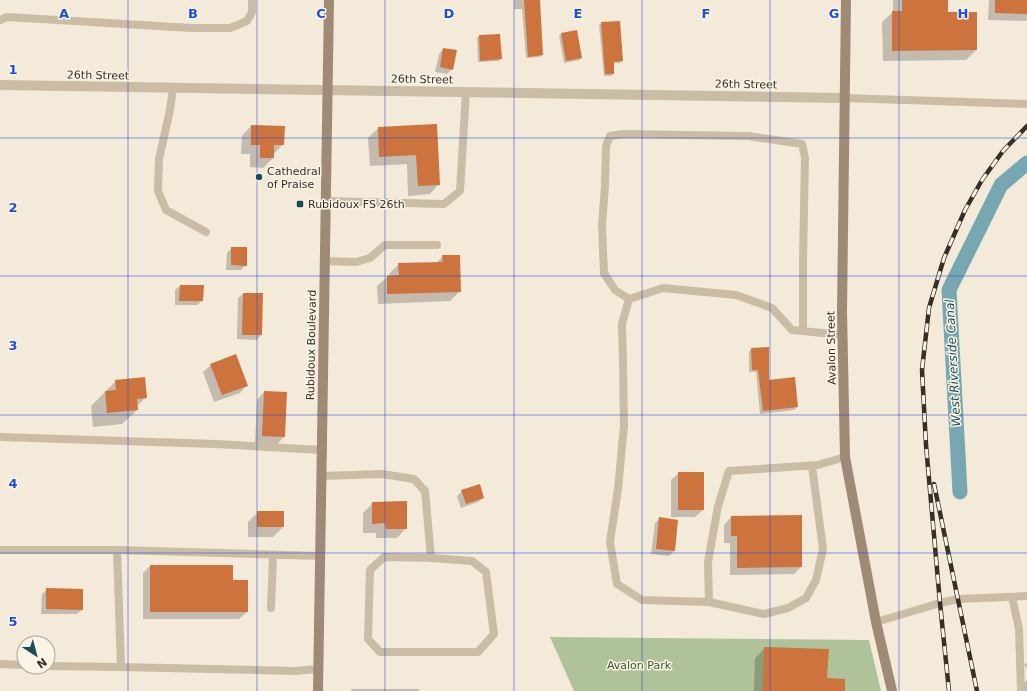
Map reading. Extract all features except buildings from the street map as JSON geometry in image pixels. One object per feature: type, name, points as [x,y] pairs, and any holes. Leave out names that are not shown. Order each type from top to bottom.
[{"type":"street","name":"Rubidoux Boulevard","points":[[318,691],[329,0]]},
{"type":"street","name":"Avalon Street","points":[[846,0],[843,335],[845,457],[876,622],[892,691]]},
{"type":"street","name":"26th Street","points":[[0,85],[844,98]]},
{"type":"lane","points":[[0,20],[7,17],[192,28],[230,28],[247,21],[252,12],[252,0]]},
{"type":"lane","points":[[173,88],[170,110],[159,159],[158,191],[166,210],[206,232]]},
{"type":"lane","points":[[326,201],[444,204],[460,191],[466,92]]},
{"type":"lane","points":[[844,98],[1027,104]]},
{"type":"lane","points":[[629,299],[615,290],[604,273],[602,225],[606,146],[610,136],[623,134],[748,136],[802,144],[805,158],[803,331]]},
{"type":"lane","points":[[325,261],[356,262],[370,258],[385,245],[437,245]]},
{"type":"lane","points":[[629,299],[663,288],[736,295],[772,308],[792,330],[843,335]]},
{"type":"lane","points":[[629,299],[622,324],[624,426],[618,489],[610,542],[617,584],[642,600],[709,602],[764,614],[788,608],[806,598],[816,580],[823,549],[812,466]]},
{"type":"lane","points":[[0,437],[216,444],[322,450]]},
{"type":"lane","points":[[709,602],[708,562],[718,506],[729,471],[812,466],[845,457]]},
{"type":"lane","points":[[321,476],[382,474],[414,479],[425,491],[431,558]]},
{"type":"lane","points":[[0,550],[117,550],[320,556]]},
{"type":"lane","points":[[117,550],[121,667]]},
{"type":"lane","points":[[271,608],[272,555]]},
{"type":"lane","points":[[384,557],[431,558],[472,561],[486,572],[494,634],[478,652],[380,652],[368,639],[370,570],[384,557]]},
{"type":"lane","points":[[876,622],[958,599],[1027,596]]},
{"type":"lane","points":[[1012,597],[1019,629],[1022,691]]},
{"type":"lane","points":[[0,664],[16,665]]},
{"type":"lane","points":[[56,666],[295,671],[318,669]]},
{"type":"green space","name":"Avalon Park","points":[[550,637],[869,640],[881,691],[574,691]]},
{"type":"waterway","name":"West Riverside Canal","points":[[960,492],[949,290],[1001,185],[1027,163]]},
{"type":"railway","points":[[949,691],[926,445],[922,370],[929,308],[944,258],[965,210],[982,180],[1003,151],[1027,126]]},
{"type":"railway","points":[[934,484],[977,691]]},
{"type":"place","name":"Cathedral of Praise","points":[[259,177]]},
{"type":"place","name":"Rubidoux FS 26th","points":[[300,204]]}]
